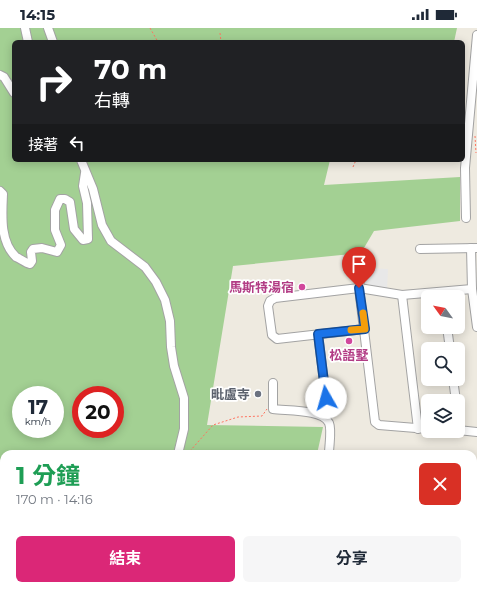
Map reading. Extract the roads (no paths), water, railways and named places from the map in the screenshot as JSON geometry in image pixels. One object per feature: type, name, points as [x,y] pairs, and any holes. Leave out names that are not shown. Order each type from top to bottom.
[{"type":"street","points":[[25,28],[28,40]]},
{"type":"street","points":[[48,28],[52,40]]},
{"type":"street","points":[[466,218],[465,168],[473,119],[477,34]]},
{"type":"street","points":[[0,75],[4,77],[12,90]]},
{"type":"street","points":[[82,162],[85,173],[93,189],[102,225],[111,240],[145,267],[156,282],[164,300],[170,321],[171,346],[174,366],[184,398],[184,430],[179,450]]},
{"type":"street","points":[[0,191],[3,194],[1,234],[5,245],[14,255],[30,264],[32,261],[31,252],[33,249],[42,248],[57,252],[60,249],[55,230],[55,210],[60,199],[65,199],[70,202],[74,228],[83,240],[88,239],[87,203],[83,186],[85,173]]},
{"type":"street","points":[[420,249],[474,248],[472,289],[477,327]]},
{"type":"street","points":[[362,277],[360,278],[359,288],[375,422],[379,425],[418,429],[402,295]]},
{"type":"street","points":[[365,329],[277,339],[272,335],[268,306],[270,301],[275,298],[359,288],[402,295],[421,295]]},
{"type":"street","points":[[465,290],[472,289]]},
{"type":"street","points":[[318,334],[326,398]]},
{"type":"street","points":[[273,383],[273,409],[316,413],[324,416],[329,423],[328,450]]},
{"type":"street","points":[[465,431],[477,432]]},
{"type":"place","name":"馬斯特湯宿","points":[[302,287]]},
{"type":"place","name":"松語墅","points":[[349,341]]},
{"type":"place","name":"毗盧寺","points":[[258,394]]}]
